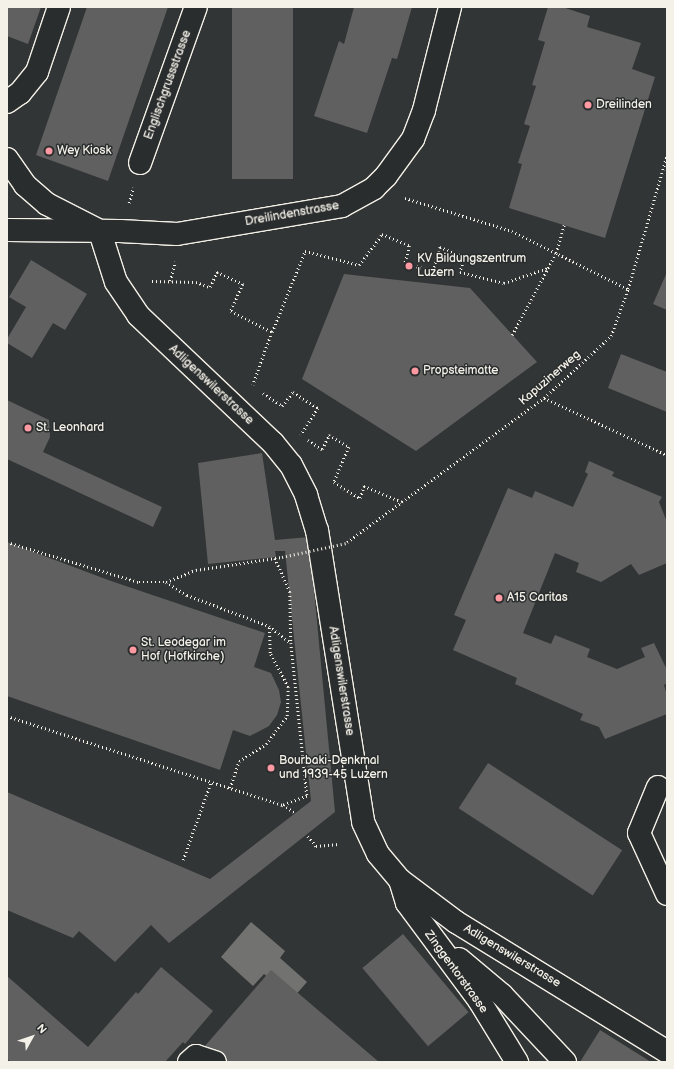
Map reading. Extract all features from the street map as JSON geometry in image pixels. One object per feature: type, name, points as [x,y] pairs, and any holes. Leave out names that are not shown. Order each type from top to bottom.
[{"type":"street","points":[[7,102],[20,93],[37,72],[59,7]]},
{"type":"street","name":"Englischgrussstrasse","points":[[140,163],[196,7]]},
{"type":"street","name":"Dreilindenstrasse","points":[[7,230],[177,234],[342,206],[374,188],[386,176],[413,139],[424,110],[450,7]]},
{"type":"street","points":[[7,159],[25,185],[47,204],[110,232]]},
{"type":"street","name":"Adligenswilerstrasse","points":[[110,232],[116,282],[138,316],[273,443],[291,465],[306,495],[317,530],[364,822],[378,854],[400,880],[456,922],[667,1052]]},
{"type":"street","points":[[658,788],[639,832],[667,894]]},
{"type":"street","name":"Zinggentorstrasse","points":[[400,880],[407,904],[479,1000],[516,1062]]},
{"type":"street","points":[[429,933],[502,995],[565,1062]]},
{"type":"street","points":[[189,1062],[196,1056],[215,1062]]},
{"type":"path","name":"Kapuzinerweg","points":[[275,558],[347,542],[544,398],[611,336],[628,289],[667,155]]},
{"type":"path","points":[[110,232],[140,163]]},
{"type":"path","points":[[429,206],[512,231],[628,289]]},
{"type":"path","points":[[512,335],[556,253],[564,225]]},
{"type":"path","points":[[402,502],[364,486],[360,498],[334,482],[349,447],[329,435],[322,449],[301,435],[318,408],[293,392],[282,406],[253,385],[272,332],[305,251],[359,265],[382,234],[410,246],[405,264],[433,271],[440,247],[465,257],[460,272],[504,283],[548,268]]},
{"type":"path","points":[[170,281],[176,259]]},
{"type":"path","points":[[152,281],[196,282],[210,287],[217,272],[242,284],[231,311],[272,332]]},
{"type":"path","points":[[544,398],[667,455]]},
{"type":"path","points":[[7,542],[139,582],[166,582],[196,570],[275,558],[290,592],[291,643],[307,796],[283,805]]},
{"type":"path","points":[[166,582],[187,595],[269,626],[291,643]]},
{"type":"path","points":[[230,788],[239,761],[266,744],[287,716],[288,687],[270,653],[269,626]]},
{"type":"path","points":[[7,716],[283,805],[296,813]]},
{"type":"path","points":[[183,860],[211,782]]},
{"type":"path","points":[[308,836],[316,846],[339,844]]},
{"type":"shaded area","points":[[251,922],[285,951],[280,958],[307,982],[293,998],[264,974],[253,986],[221,957]]},
{"type":"building","points":[[7,7],[41,7],[28,44],[7,36]]},
{"type":"building","points":[[87,7],[168,7],[108,181],[36,155]]},
{"type":"building","points":[[232,7],[293,7],[293,179],[232,179]]},
{"type":"building","points":[[354,7],[412,7],[397,59],[392,58],[367,133],[314,116],[339,41],[344,44]]},
{"type":"building","name":"Dreilinden","points":[[548,7],[562,7],[590,16],[587,27],[641,43],[632,69],[655,77],[605,238],[509,208],[522,164],[518,163],[530,126],[524,124],[536,86],[532,85],[545,42],[538,40]]},
{"type":"building","points":[[31,260],[87,294],[65,330],[53,323],[32,358],[7,343],[7,339],[26,307],[9,297]]},
{"type":"building","points":[[667,272],[667,310],[653,304]]},
{"type":"building","name":"Propsteimatte","points":[[344,274],[470,288],[537,362],[416,451],[302,379]]},
{"type":"building","points":[[621,354],[667,372],[667,412],[608,388]]},
{"type":"building","points":[[7,400],[49,420],[50,437],[43,452],[162,507],[153,527],[7,459]]},
{"type":"building","points":[[262,453],[275,540],[309,537],[335,812],[169,943],[151,925],[115,962],[79,931],[73,938],[7,910],[7,792],[210,879],[311,801],[285,551],[275,551],[276,557],[208,564],[198,463]]},
{"type":"building","name":"A15 Caritas","points":[[589,461],[614,472],[612,476],[662,497],[659,502],[667,522],[667,563],[639,575],[631,564],[601,582],[576,572],[579,563],[555,553],[523,633],[551,644],[555,635],[590,649],[587,657],[617,669],[645,657],[641,648],[654,643],[667,670],[667,683],[664,685],[667,695],[667,714],[605,739],[599,727],[580,720],[583,714],[515,684],[517,678],[453,650],[466,620],[454,615],[508,488],[532,498],[535,491],[573,507],[588,474],[585,472]]},
{"type":"building","name":"St. Leodegar im Hof (Hofkirche)","points":[[7,542],[111,581],[265,633],[254,667],[271,673],[279,690],[281,702],[277,715],[269,726],[250,736],[233,730],[220,770],[7,696]]},
{"type":"building","points":[[488,763],[622,850],[593,895],[459,808]]},
{"type":"building","points":[[403,934],[469,1012],[428,1046],[362,968]]},
{"type":"building","points":[[161,967],[213,1011],[185,1044],[183,1042],[165,1062],[11,1062],[7,1059],[7,976],[88,1047],[136,992],[138,994]]},
{"type":"building","points":[[271,970],[379,1062],[191,1062]]},
{"type":"building","points":[[600,1030],[651,1062],[580,1062]]},
{"type":"place","name":"Dreilinden","points":[[588,105]]},
{"type":"place","name":"Wey Kiosk","points":[[49,151]]},
{"type":"place","name":"KV Bildungszentrum Luzern","points":[[409,266]]},
{"type":"place","name":"Propsteimatte","points":[[415,371]]},
{"type":"place","name":"St. Leonhard","points":[[28,428]]},
{"type":"place","name":"A15 Caritas","points":[[499,598]]},
{"type":"place","name":"St. Leodegar im Hof (Hofkirche)","points":[[133,650]]},
{"type":"place","name":"Bourbaki-Denkmal und 1939-45 Luzern","points":[[271,768]]}]
